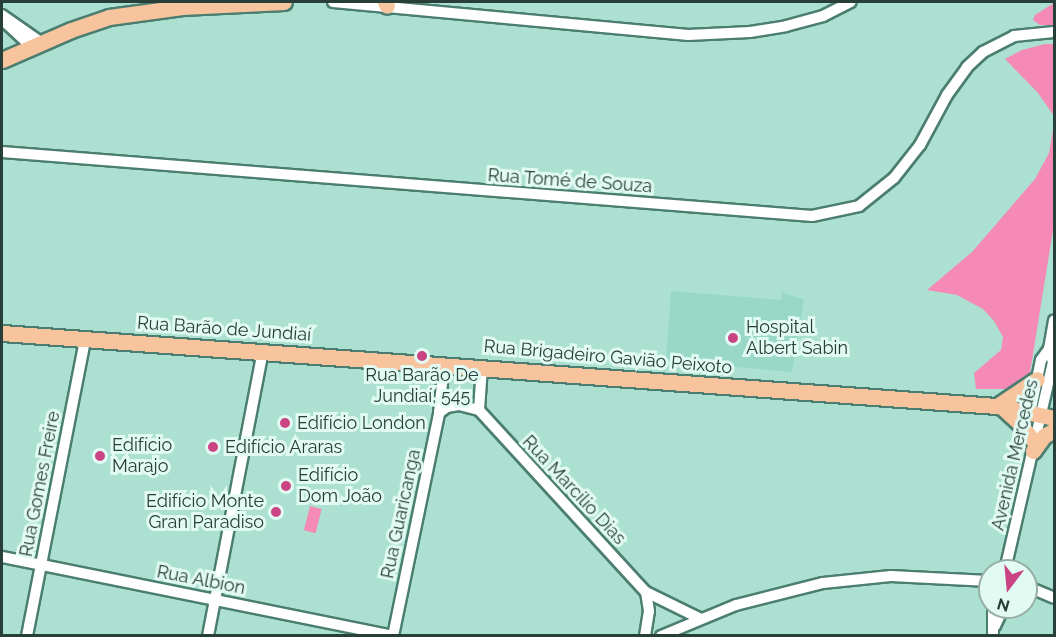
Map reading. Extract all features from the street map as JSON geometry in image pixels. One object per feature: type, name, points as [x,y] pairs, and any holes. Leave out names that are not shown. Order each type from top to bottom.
[{"type":"main road","points":[[2,60],[110,18],[228,3],[284,2]]},
{"type":"main road","name":"Rua Barão de Jundiaí","points":[[2,333],[444,364]]},
{"type":"main road","name":"Rua Brigadeiro Gavião Peixoto","points":[[444,364],[1000,407],[1042,416]]},
{"type":"main road","points":[[1037,379],[1000,407],[1021,425],[1034,447],[1044,436],[1054,430]]},
{"type":"street","points":[[333,2],[385,3],[688,35],[750,32],[786,26],[823,16],[851,2]]},
{"type":"street","points":[[3,16],[5,22],[37,45]]},
{"type":"street","name":"Rua Tomé de Souza","points":[[2,152],[812,216],[859,206],[894,178],[920,145],[953,87],[983,52],[1014,36],[1054,32]]},
{"type":"street","name":"Avenida Mercedes","points":[[1042,416],[1037,379],[1041,360],[1049,349],[1054,320]]},
{"type":"street","name":"Rua Gomes Freire","points":[[27,636],[85,339]]},
{"type":"street","name":"Avenida Mercedes","points":[[1007,559],[1053,362],[1049,349]]},
{"type":"street","points":[[208,636],[263,351]]},
{"type":"street","name":"Rua Guaricanga","points":[[393,636],[439,413],[444,364]]},
{"type":"street","points":[[439,413],[447,407],[459,405],[478,410],[482,366]]},
{"type":"street","name":"Rua Marcílio Dias","points":[[478,410],[646,592],[699,618]]},
{"type":"street","name":"Rua Albion","points":[[2,556],[393,636]]},
{"type":"street","points":[[661,636],[699,618],[746,602],[824,583],[891,576],[978,582]]},
{"type":"street","points":[[645,636],[649,611],[646,592]]},
{"type":"street","points":[[1038,592],[1054,598]]},
{"type":"shaded area","points":[[1054,3],[1054,25],[1040,25],[1033,20],[1035,15]]},
{"type":"shaded area","points":[[1054,44],[1054,116],[1038,93],[1005,59],[1022,50]]},
{"type":"shaded area","points":[[1054,124],[1054,224],[1028,385],[1021,389],[976,389],[974,373],[1001,350],[1003,337],[994,321],[983,309],[957,295],[927,290],[972,252],[1035,179],[1049,153]]},
{"type":"shaded area","name":"Hospital Albert Sabin","points":[[671,291],[781,300],[782,292],[804,300],[792,372],[666,361]]},
{"type":"shaded area","points":[[310,506],[322,509],[316,533],[304,530]]},
{"type":"place","name":"Hospital Albert Sabin","points":[[733,338]]},
{"type":"place","name":"Rua Barão De Jundiaí, 545","points":[[422,356]]},
{"type":"place","name":"Edifício London","points":[[285,423]]},
{"type":"place","name":"Edifício Araras","points":[[213,447]]},
{"type":"place","name":"Edifício Marajo","points":[[100,456]]},
{"type":"place","name":"Edifício Dom João","points":[[286,486]]},
{"type":"place","name":"Edifício Monte Gran Paradiso","points":[[276,512]]}]
